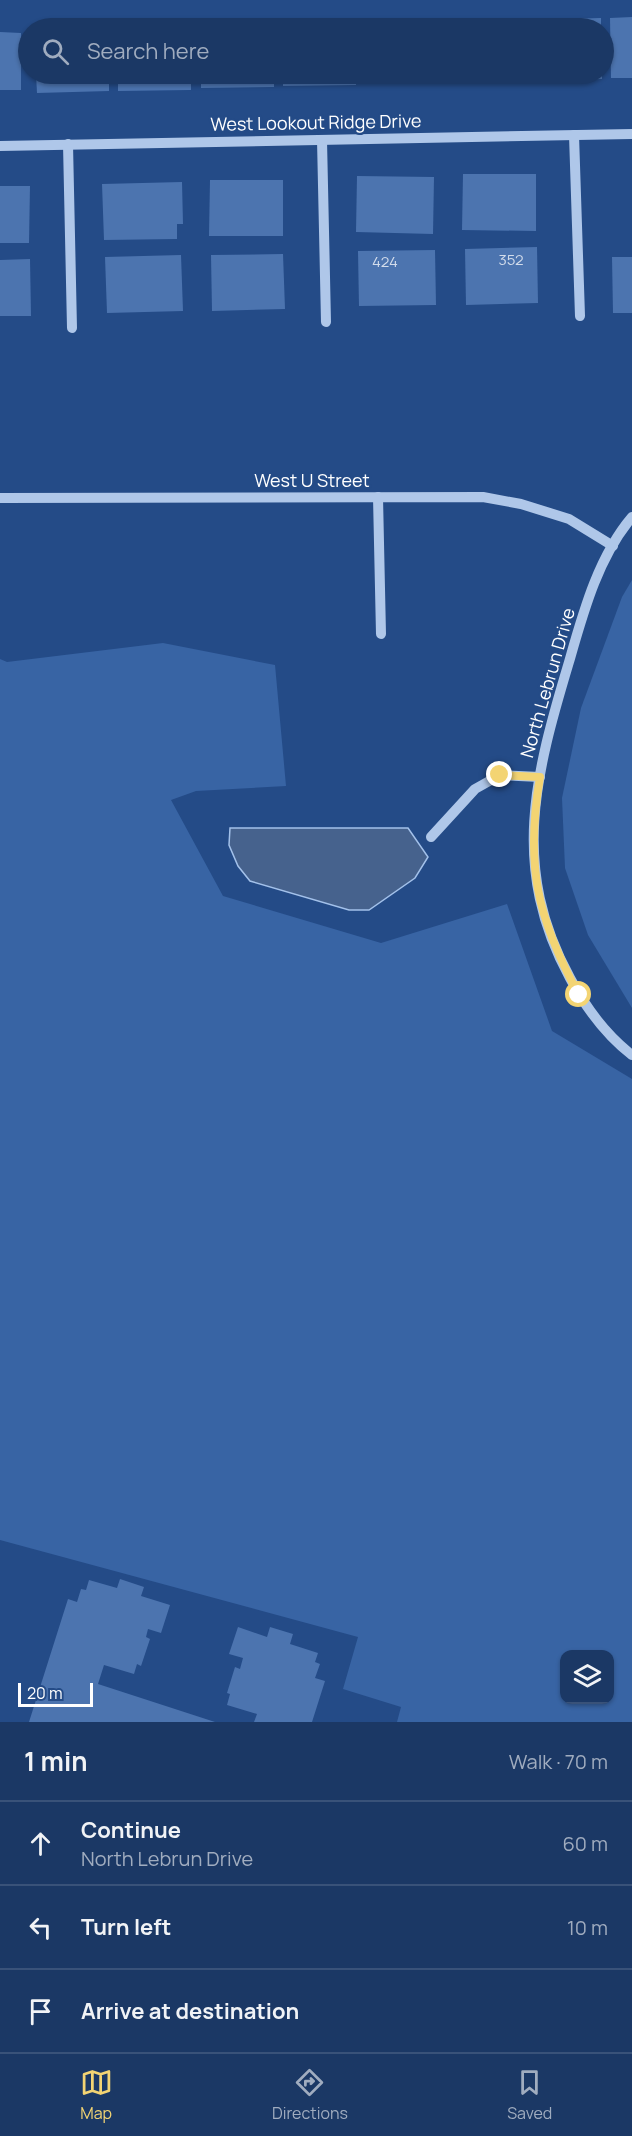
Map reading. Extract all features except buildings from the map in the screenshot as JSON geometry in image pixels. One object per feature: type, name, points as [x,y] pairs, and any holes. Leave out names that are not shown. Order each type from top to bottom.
[{"type":"street","name":"West Lookout Ridge Drive","points":[[0,146],[632,134]]},
{"type":"street","points":[[574,135],[580,316]]},
{"type":"street","points":[[322,140],[326,322]]},
{"type":"street","points":[[68,144],[72,328]]},
{"type":"street","points":[[378,497],[381,634]]},
{"type":"street","name":"West U Street","points":[[0,498],[483,497],[521,504],[568,519],[613,546]]},
{"type":"street","name":"North Lebrun Drive","points":[[632,517],[613,546],[583,614],[546,740],[534,808],[532,856],[540,908],[557,954],[579,995],[613,1040],[632,1055]]},
{"type":"street","points":[[431,837],[475,789],[491,779],[500,775],[540,777]]},
{"type":"shaded area","points":[[632,580],[632,1008],[588,935],[565,868],[562,798],[581,708],[622,597]]},
{"type":"shaded area","points":[[163,643],[275,665],[286,786],[196,791],[171,800],[223,896],[381,943],[507,904],[552,1031],[632,1079],[632,1722],[397,1722],[401,1707],[343,1689],[358,1637],[0,1540],[0,659],[7,662]]},
{"type":"shaded area","points":[[230,828],[408,828],[428,857],[415,878],[369,910],[349,910],[250,881],[238,866],[229,845]]},
{"type":"route","points":[[500,775],[540,777],[534,808],[532,856],[540,908],[557,954],[579,995]]}]
